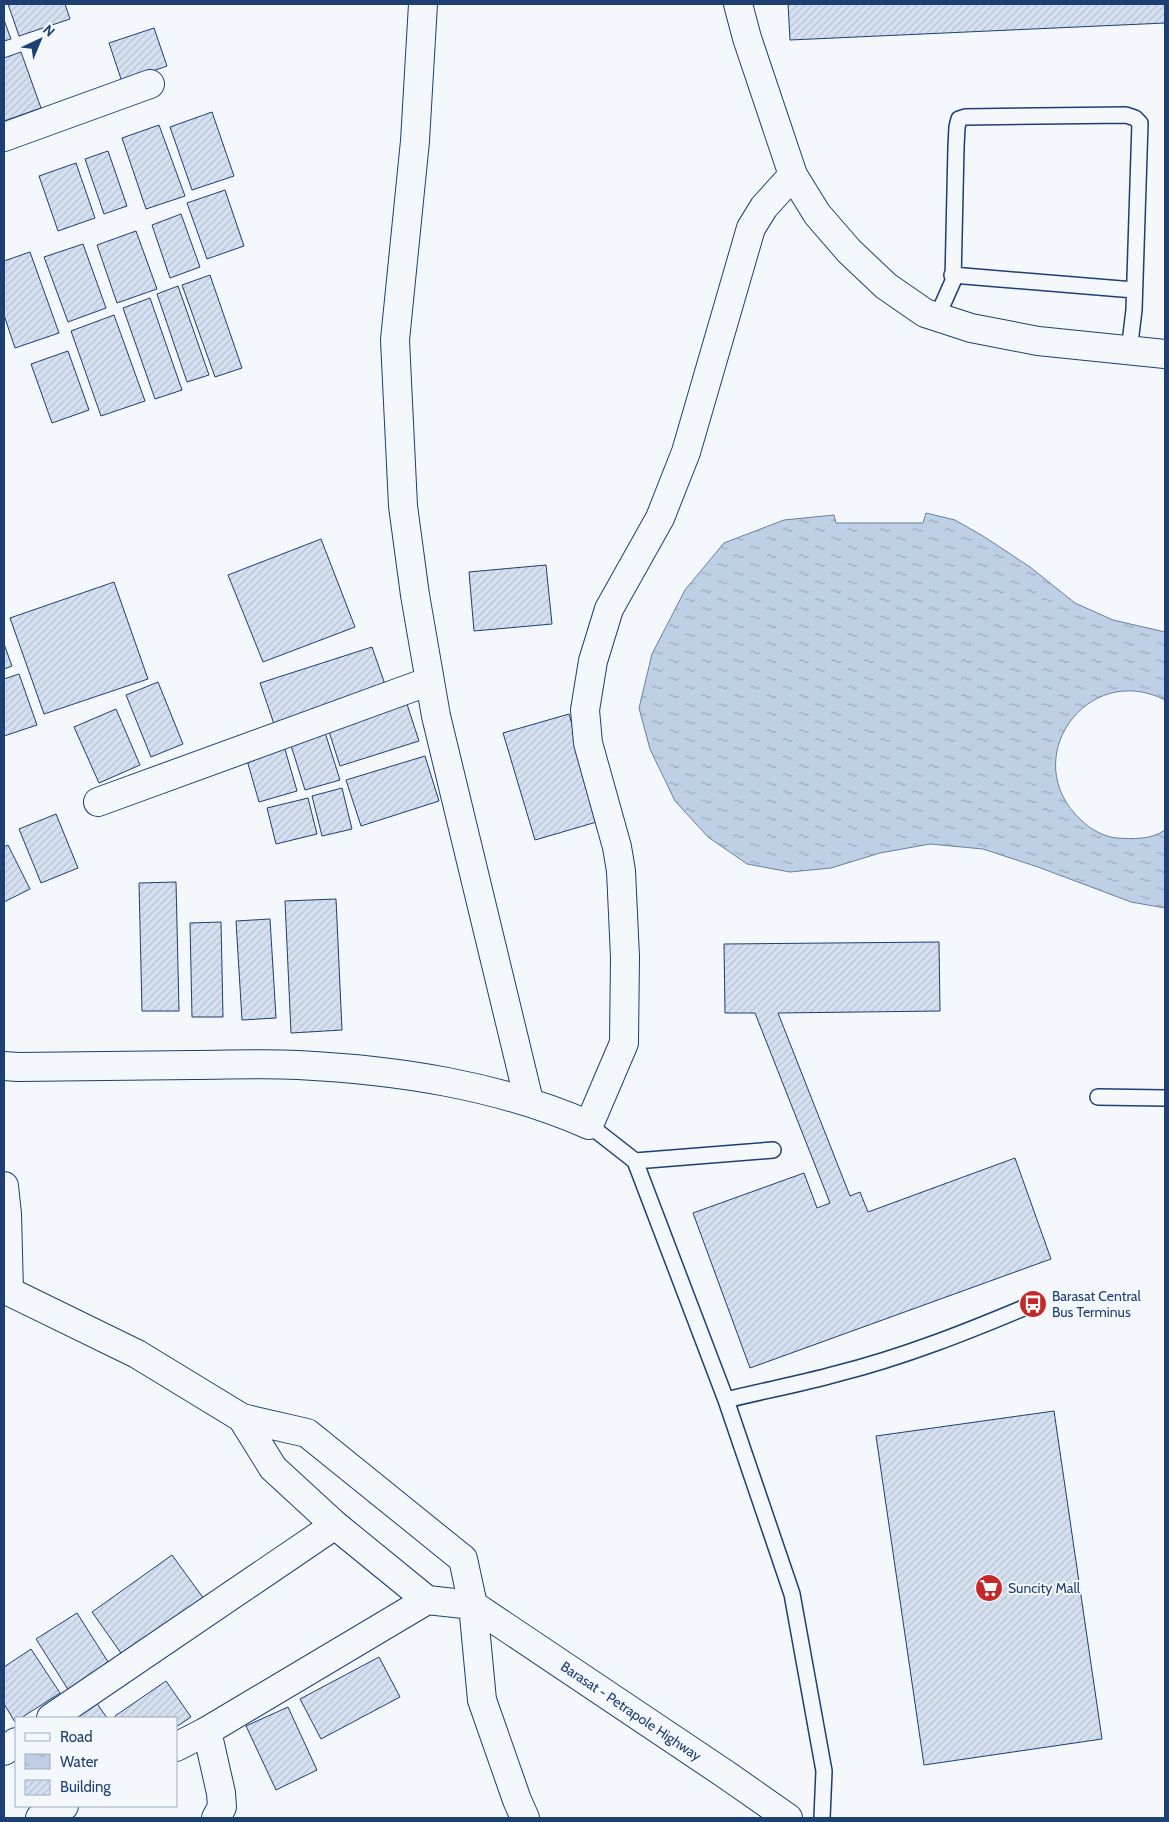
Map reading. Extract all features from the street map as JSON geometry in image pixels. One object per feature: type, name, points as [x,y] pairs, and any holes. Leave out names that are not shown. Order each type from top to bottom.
[{"type":"main road","points":[[423,4],[415,141],[395,340],[403,506],[436,716],[529,1101]]},
{"type":"main road","points":[[738,4],[747,38],[792,175],[817,214],[849,250],[886,286],[925,313],[970,328],[1038,341],[1165,354]]},
{"type":"main road","points":[[4,137],[150,84]]},
{"type":"main road","points":[[4,1066],[297,1065],[438,1080],[529,1101],[556,1110],[589,1125],[624,1042],[625,957],[621,871],[617,847],[588,743],[585,710],[593,660],[608,610],[660,518],[686,452],[751,228],[764,206],[792,175]]},
{"type":"main road","points":[[98,802],[430,681]]},
{"type":"main road","points":[[4,1186],[7,1214],[6,1290],[136,1354],[242,1418],[307,1433],[463,1559],[473,1605],[482,1700],[516,1800],[526,1818]]},
{"type":"main road","points":[[178,1746],[207,1731],[427,1600],[335,1525],[273,1468],[242,1418]]},
{"type":"main road","points":[[52,1717],[335,1525]]},
{"type":"main road","name":"Barasat - Petrapole Highway","points":[[427,1600],[473,1605],[788,1818]]},
{"type":"main road","points":[[207,1731],[221,1793],[222,1808],[216,1818]]},
{"type":"main road","points":[[4,1750],[15,1743]]},
{"type":"main road","points":[[40,1818],[62,1807]]},
{"type":"lane","points":[[938,317],[953,281],[956,137],[959,119],[965,117],[1126,115],[1135,118],[1140,123],[1134,290],[1128,350]]},
{"type":"lane","points":[[952,275],[1134,290]]},
{"type":"lane","points":[[1098,1096],[1165,1098]]},
{"type":"lane","points":[[589,1125],[635,1161],[726,1400],[792,1594],[824,1771],[822,1818]]},
{"type":"lane","points":[[635,1161],[773,1150]]},
{"type":"lane","points":[[726,1400],[837,1374],[926,1346],[979,1327],[1033,1304]]},
{"type":"water","points":[[926,513],[955,520],[983,536],[1030,567],[1075,603],[1113,620],[1165,632],[1165,700],[1136,691],[1110,693],[1087,705],[1069,722],[1058,745],[1056,770],[1063,796],[1081,820],[1098,832],[1112,837],[1136,839],[1154,836],[1165,830],[1165,908],[1131,902],[1038,867],[983,849],[930,844],[880,853],[831,868],[790,872],[747,864],[708,837],[675,801],[650,749],[639,708],[652,654],[685,590],[724,543],[784,520],[834,515],[836,523],[923,523]]},
{"type":"building","points":[[8,4],[65,4],[70,19],[19,36]]},
{"type":"building","points":[[788,4],[1165,4],[1165,23],[790,40]]},
{"type":"building","points":[[4,20],[11,39],[4,41]]},
{"type":"building","points":[[154,28],[167,66],[122,82],[109,43]]},
{"type":"building","points":[[21,52],[41,108],[4,121],[4,58]]},
{"type":"building","points":[[212,112],[234,176],[192,190],[170,127]]},
{"type":"building","points":[[159,125],[185,196],[146,209],[122,138]]},
{"type":"building","points":[[108,151],[127,206],[104,214],[85,159]]},
{"type":"building","points":[[76,163],[95,218],[58,231],[39,176]]},
{"type":"building","points":[[225,190],[244,246],[207,259],[187,203]]},
{"type":"building","points":[[181,214],[200,267],[170,278],[152,225]]},
{"type":"building","points":[[136,231],[157,289],[117,303],[97,245]]},
{"type":"building","points":[[83,244],[106,308],[68,322],[44,257]]},
{"type":"building","points":[[30,252],[59,333],[15,348],[4,315],[4,261]]},
{"type":"building","points":[[210,275],[242,368],[215,377],[182,285]]},
{"type":"building","points":[[178,286],[209,375],[187,382],[157,294]]},
{"type":"building","points":[[150,298],[182,390],[155,399],[123,308]]},
{"type":"building","points":[[114,315],[145,401],[101,416],[71,331]]},
{"type":"building","points":[[68,351],[89,410],[52,423],[31,364]]},
{"type":"building","points":[[321,539],[355,627],[263,662],[228,575]]},
{"type":"building","points":[[546,565],[552,624],[474,631],[469,572]]},
{"type":"building","points":[[114,582],[148,679],[44,714],[10,618]]},
{"type":"building","points":[[4,644],[12,666],[4,669]]},
{"type":"building","points":[[372,647],[388,693],[276,730],[260,683]]},
{"type":"building","points":[[19,674],[37,725],[4,736],[4,679]]},
{"type":"building","points":[[158,682],[183,744],[151,757],[126,695]]},
{"type":"building","points":[[405,698],[419,741],[340,766],[326,722]]},
{"type":"building","points":[[116,709],[140,765],[99,783],[74,727]]},
{"type":"building","points":[[569,714],[600,821],[535,840],[503,733]]},
{"type":"building","points":[[323,726],[340,780],[305,790],[288,736]]},
{"type":"building","points":[[282,739],[297,791],[259,802],[244,750]]},
{"type":"building","points":[[425,756],[439,801],[361,826],[346,780]]},
{"type":"building","points":[[342,788],[352,829],[322,836],[312,796]]},
{"type":"building","points":[[308,798],[317,834],[276,844],[267,808]]},
{"type":"building","points":[[56,814],[78,868],[41,883],[19,829]]},
{"type":"building","points":[[8,845],[30,889],[4,902],[4,847]]},
{"type":"building","points":[[176,882],[179,1011],[142,1011],[139,883]]},
{"type":"building","points":[[336,899],[342,1030],[291,1033],[285,901]]},
{"type":"building","points":[[270,919],[276,1018],[242,1020],[236,921]]},
{"type":"building","points":[[221,922],[223,1017],[192,1017],[190,923]]},
{"type":"building","points":[[939,942],[940,1011],[778,1013],[850,1196],[860,1192],[868,1212],[1015,1158],[1051,1259],[750,1368],[693,1213],[804,1173],[817,1208],[830,1203],[755,1013],[725,1013],[724,944]]},
{"type":"building","name":"Suncity Mall","points":[[1054,1411],[1102,1739],[924,1765],[876,1436]]},
{"type":"building","points":[[172,1555],[204,1599],[123,1656],[92,1612]]},
{"type":"building","points":[[77,1613],[110,1665],[69,1691],[36,1639]]},
{"type":"building","points":[[31,1649],[60,1693],[23,1717],[15,1717],[15,1722],[4,1704],[4,1667]]},
{"type":"building","points":[[379,1657],[400,1697],[321,1739],[300,1699]]},
{"type":"building","points":[[166,1681],[191,1717],[178,1726],[178,1717],[115,1716]]},
{"type":"building","points":[[96,1702],[106,1717],[74,1717]]},
{"type":"building","points":[[288,1707],[317,1770],[276,1790],[246,1726]]},
{"type":"place","name":"Barasat Central Bus Terminus","points":[[1033,1304]]},
{"type":"place","name":"Suncity Mall","points":[[989,1588]]}]
